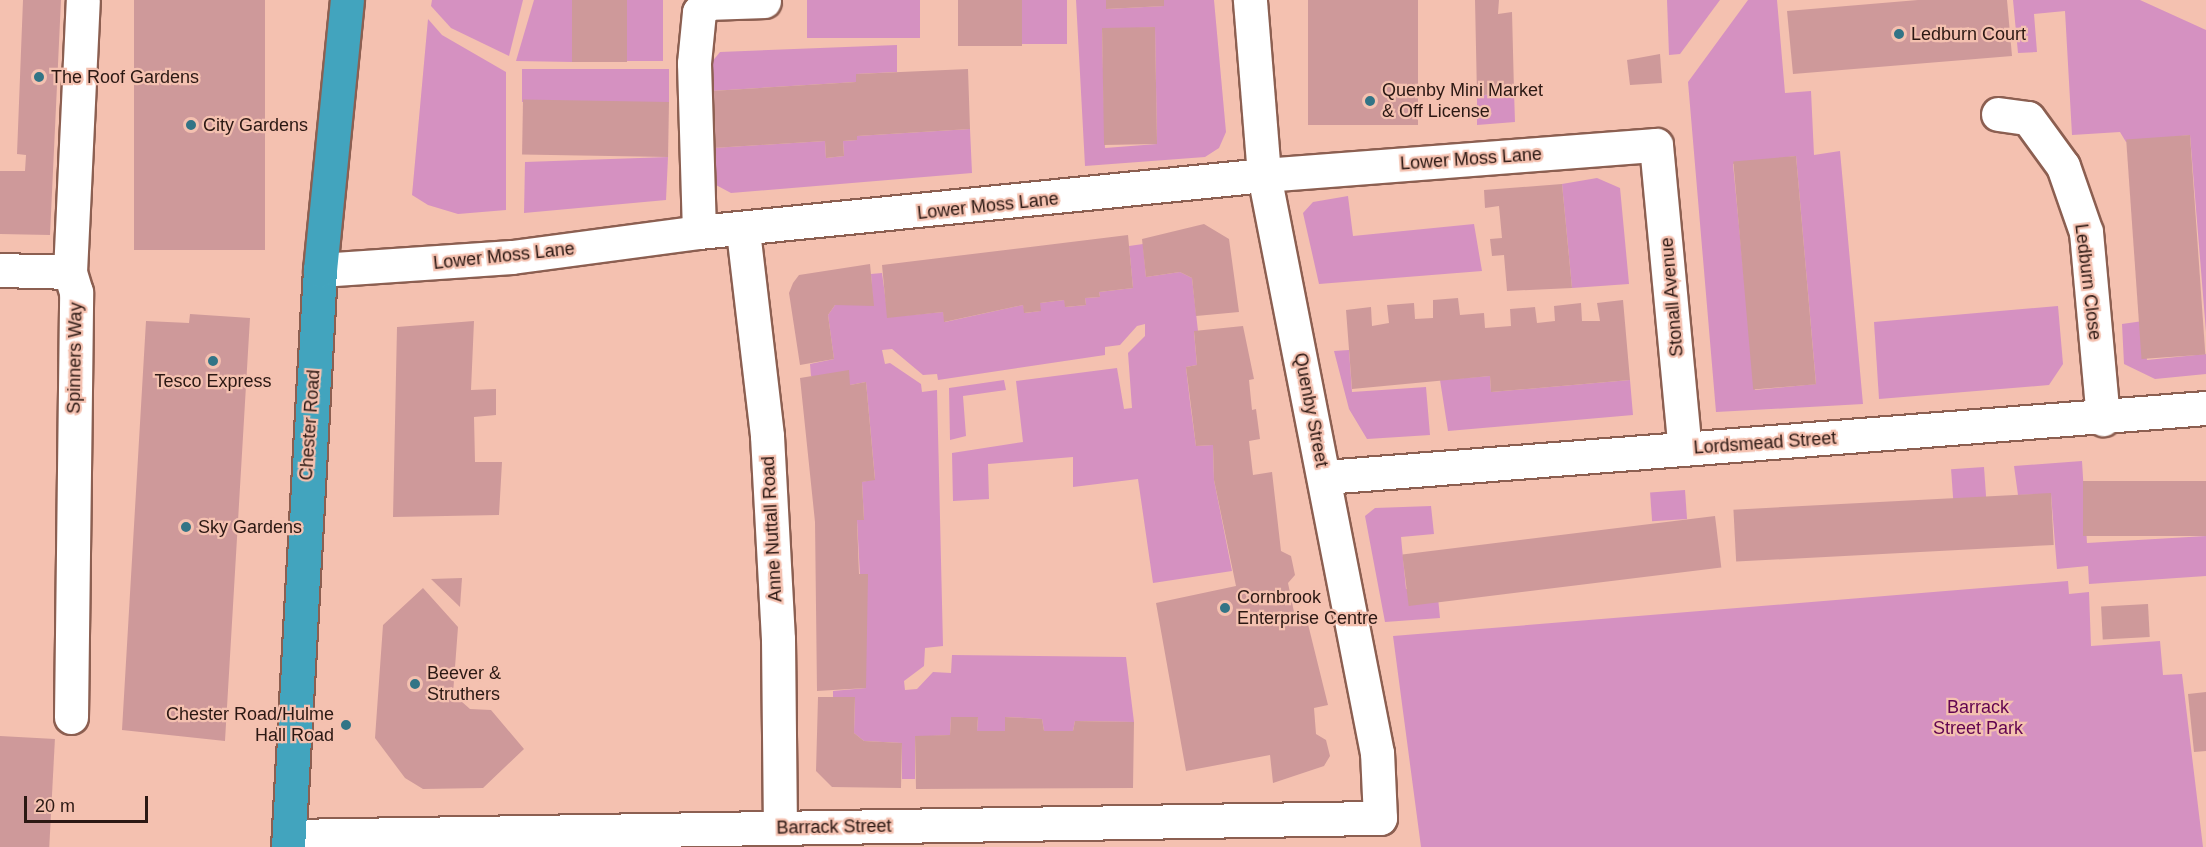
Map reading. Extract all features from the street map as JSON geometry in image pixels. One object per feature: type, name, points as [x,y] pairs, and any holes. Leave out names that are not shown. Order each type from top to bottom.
[{"type":"highway","name":"Chester Road","points":[[288,841],[320,270],[346,1]]},
{"type":"street","name":"Spinners Way","points":[[71,717],[76,292],[70,272],[83,0]]},
{"type":"street","name":"Quenby Street","points":[[1250,0],[1264,176],[1325,477],[1377,753],[1380,818]]},
{"type":"street","points":[[699,232],[694,63],[699,12],[708,3],[764,1]]},
{"type":"street","name":"Ledburn Close","points":[[1998,114],[2028,118],[2063,166],[2086,232],[2103,419]]},
{"type":"street","name":"Lower Moss Lane","points":[[320,270],[512,257],[699,232],[743,231],[1264,176],[1656,145]]},
{"type":"street","name":"Stonall Avenue","points":[[1656,145],[1685,449]]},
{"type":"street","name":"Anne Nuttall Road","points":[[743,231],[767,448],[778,639],[780,828]]},
{"type":"street","points":[[0,270],[70,272]]},
{"type":"street","name":"Lordsmead Street","points":[[1325,477],[2103,419],[2206,408]]},
{"type":"street","name":"Barrack Street","points":[[288,841],[710,839],[780,828],[1380,818]]},
{"type":"green space","points":[[432,0],[523,0],[509,56],[451,28],[431,6]]},
{"type":"green space","points":[[534,0],[572,0],[573,62],[516,61]]},
{"type":"green space","points":[[627,0],[663,0],[663,61],[627,61]]},
{"type":"green space","points":[[807,0],[920,0],[920,38],[807,38]]},
{"type":"green space","points":[[1022,0],[1067,0],[1067,44],[1022,44]]},
{"type":"green space","points":[[1076,0],[1106,0],[1107,9],[1164,6],[1164,0],[1214,0],[1226,132],[1219,148],[1205,157],[1085,166]],"holes":[[[1155,27],[1157,144],[1105,148],[1102,30]]]},
{"type":"green space","points":[[1667,0],[1720,0],[1680,54],[1669,55]]},
{"type":"green space","points":[[1748,0],[1777,0],[1785,93],[1811,91],[1814,155],[1840,151],[1863,404],[1716,412],[1688,82]],"holes":[[[1796,156],[1816,384],[1755,390],[1733,164]]]},
{"type":"green space","points":[[2013,0],[2140,0],[2206,30],[2206,332],[2190,135],[2126,142],[2120,132],[2072,135],[2065,11],[2034,14],[2037,52],[2018,53]]},
{"type":"green space","points":[[428,19],[442,35],[506,72],[506,210],[458,214],[428,205],[412,195]]},
{"type":"green space","points":[[897,45],[897,72],[856,74],[856,82],[711,91],[711,63],[720,52]]},
{"type":"green space","points":[[522,69],[669,69],[669,102],[522,102]]},
{"type":"green space","points":[[1514,91],[1515,122],[1477,125],[1477,96]]},
{"type":"green space","points":[[970,129],[972,173],[731,193],[716,185],[713,148],[825,141],[826,158],[844,156],[843,141],[857,140],[857,136]]},
{"type":"green space","points":[[668,157],[666,200],[524,213],[525,162]]},
{"type":"green space","points":[[1597,178],[1620,188],[1629,284],[1572,288],[1562,184]]},
{"type":"green space","points":[[1348,196],[1353,236],[1474,224],[1482,271],[1319,284],[1303,213],[1313,202]]},
{"type":"green space","points":[[1143,244],[1146,277],[1180,272],[1192,278],[1198,331],[1194,332],[1197,365],[1186,367],[1196,446],[1213,445],[1214,480],[1232,571],[1153,583],[1138,479],[1073,487],[1073,457],[988,464],[989,499],[953,501],[952,453],[1023,442],[1016,381],[1117,368],[1124,409],[1132,408],[1128,353],[1145,336],[1145,324],[1137,326],[1120,345],[1105,347],[1105,355],[938,380],[937,374],[923,375],[892,349],[882,350],[885,364],[890,363],[921,384],[922,392],[937,390],[943,646],[925,648],[924,666],[904,681],[905,690],[917,689],[933,672],[951,673],[952,655],[1126,657],[1134,722],[1075,721],[1073,731],[1044,731],[1042,719],[1005,717],[1005,731],[977,731],[978,717],[951,717],[950,735],[915,737],[915,779],[902,779],[902,743],[864,741],[854,733],[855,697],[833,697],[833,691],[866,688],[857,520],[864,520],[862,482],[875,479],[866,382],[850,385],[811,376],[810,364],[834,359],[828,315],[835,305],[873,305],[871,274],[882,273],[888,317],[943,312],[945,322],[1023,305],[1025,313],[1040,311],[1040,303],[1064,300],[1066,307],[1086,305],[1085,298],[1100,297],[1099,292],[1133,288],[1129,246]]},
{"type":"green space","points":[[2058,306],[2063,364],[2049,385],[1879,399],[1874,322]]},
{"type":"green space","points":[[2143,321],[2147,360],[2206,354],[2206,374],[2155,379],[2124,364],[2122,324]]},
{"type":"green space","points":[[1349,350],[1352,392],[1426,387],[1430,435],[1367,439],[1349,409],[1334,351]]},
{"type":"green space","points":[[1490,376],[1491,392],[1630,380],[1633,415],[1448,431],[1440,380]]},
{"type":"green space","points":[[1004,380],[1006,390],[963,396],[966,436],[950,440],[949,388]]},
{"type":"green space","points":[[2082,461],[2087,543],[2206,536],[2206,576],[2089,584],[2088,566],[2057,569],[2051,494],[2018,495],[2014,466]]},
{"type":"green space","points":[[1984,467],[1986,498],[1953,500],[1951,469]]},
{"type":"green space","points":[[1685,490],[1687,519],[1652,521],[1650,492]]},
{"type":"green space","points":[[1431,506],[1434,534],[1401,537],[1406,589],[1437,587],[1440,618],[1385,622],[1365,516],[1375,508]]},
{"type":"green space","name":"Barrack Street Park","points":[[2068,581],[2069,594],[2089,592],[2091,646],[2160,641],[2163,675],[2182,674],[2203,847],[1421,847],[1393,636]]},
{"type":"building","name":"The Roof Gardens","points":[[23,0],[61,0],[50,235],[0,234],[0,171],[25,171],[26,155],[17,154]]},
{"type":"building","name":"City Gardens","points":[[134,0],[265,0],[265,250],[134,250]]},
{"type":"building","points":[[572,0],[627,0],[627,62],[572,62]]},
{"type":"building","points":[[958,0],[1022,0],[1022,46],[958,46]]},
{"type":"building","points":[[1106,0],[1164,0],[1164,6],[1106,9]]},
{"type":"building","points":[[1308,0],[1418,0],[1418,125],[1308,125]]},
{"type":"building","points":[[1475,0],[1499,0],[1498,14],[1512,12],[1514,91],[1477,96]]},
{"type":"building","name":"Ledburn Court","points":[[1918,0],[2007,0],[2012,56],[1793,74],[1787,11]]},
{"type":"building","points":[[1155,27],[1157,144],[1104,145],[1102,28]]},
{"type":"building","points":[[1660,54],[1662,83],[1630,85],[1627,60]]},
{"type":"building","points":[[968,69],[970,129],[857,136],[857,140],[843,141],[844,156],[826,158],[825,141],[713,148],[711,91],[856,82],[856,74]]},
{"type":"building","points":[[523,99],[669,102],[668,157],[522,154]]},
{"type":"building","points":[[2190,135],[2205,354],[2142,359],[2126,139]]},
{"type":"building","points":[[1796,156],[1816,384],[1753,390],[1733,161]]},
{"type":"building","points":[[1562,184],[1572,288],[1507,291],[1504,255],[1492,256],[1490,239],[1502,238],[1499,206],[1485,208],[1484,190]]},
{"type":"building","points":[[1204,224],[1229,239],[1239,312],[1196,316],[1192,278],[1180,272],[1146,277],[1142,239]]},
{"type":"building","points":[[1128,235],[1133,288],[1099,292],[1100,297],[1085,298],[1086,305],[1065,307],[1064,300],[1040,303],[1041,311],[1024,313],[1023,305],[944,322],[943,312],[887,318],[882,265]]},
{"type":"building","points":[[870,264],[874,306],[835,305],[828,315],[834,359],[800,365],[789,293],[793,283],[799,275]]},
{"type":"building","points":[[1458,298],[1460,315],[1484,313],[1485,328],[1511,326],[1510,309],[1535,307],[1537,323],[1555,321],[1554,306],[1581,303],[1582,321],[1600,321],[1597,303],[1623,300],[1630,380],[1491,392],[1490,376],[1352,389],[1346,310],[1371,307],[1372,326],[1389,323],[1387,305],[1414,303],[1415,319],[1433,318],[1433,300]]},
{"type":"building","name":"Sky Gardens","points":[[190,314],[250,318],[225,741],[122,730],[146,321],[189,323]]},
{"type":"building","points":[[474,321],[471,390],[496,389],[496,415],[474,417],[475,462],[502,462],[499,515],[393,517],[397,327]]},
{"type":"building","name":"Cornbrook Enterprise Centre","points":[[1243,326],[1254,379],[1249,380],[1252,410],[1256,409],[1260,439],[1249,441],[1253,475],[1272,472],[1281,551],[1291,556],[1295,575],[1288,583],[1294,612],[1305,612],[1328,705],[1314,708],[1316,734],[1326,740],[1330,756],[1324,766],[1273,783],[1270,755],[1186,771],[1156,603],[1236,586],[1214,480],[1213,445],[1196,446],[1186,367],[1197,365],[1194,331]]},
{"type":"building","points":[[849,370],[850,385],[866,382],[875,480],[862,482],[864,520],[857,520],[859,574],[868,574],[866,688],[817,691],[815,522],[800,378]]},
{"type":"building","points":[[2083,481],[2206,481],[2206,536],[2083,536]]},
{"type":"building","points":[[2051,493],[2054,545],[1736,562],[1733,510]]},
{"type":"building","points":[[1715,516],[1721,568],[1409,606],[1402,554]]},
{"type":"building","points":[[462,578],[460,607],[431,579]]},
{"type":"building","name":"Beever & Struthers","points":[[423,588],[458,627],[453,694],[470,709],[491,710],[524,749],[483,788],[423,789],[405,778],[375,738],[383,625]]},
{"type":"building","points":[[2148,604],[2150,637],[2103,639],[2101,606]]},
{"type":"building","points":[[2206,692],[2206,751],[2194,752],[2188,694]]},
{"type":"building","points":[[818,697],[855,697],[854,733],[864,741],[902,743],[901,788],[832,787],[816,771]]},
{"type":"building","points":[[951,717],[978,717],[977,731],[1005,731],[1005,717],[1042,719],[1044,731],[1073,731],[1075,721],[1134,722],[1133,788],[916,789],[915,736],[950,735]]},
{"type":"building","points":[[0,736],[55,739],[49,847],[0,847]]},
{"type":"place","name":"Ledburn Court","points":[[1899,34]]},
{"type":"place","name":"The Roof Gardens","points":[[39,77]]},
{"type":"place","name":"Quenby Mini Market & Off License","points":[[1370,101]]},
{"type":"place","name":"City Gardens","points":[[191,125]]},
{"type":"place","name":"Tesco Express","points":[[213,361]]},
{"type":"place","name":"Sky Gardens","points":[[186,527]]},
{"type":"place","name":"Cornbrook Enterprise Centre","points":[[1225,608]]},
{"type":"place","name":"Beever & Struthers","points":[[415,684]]},
{"type":"place","name":"Chester Road/Hulme Hall Road","points":[[346,725]]}]
